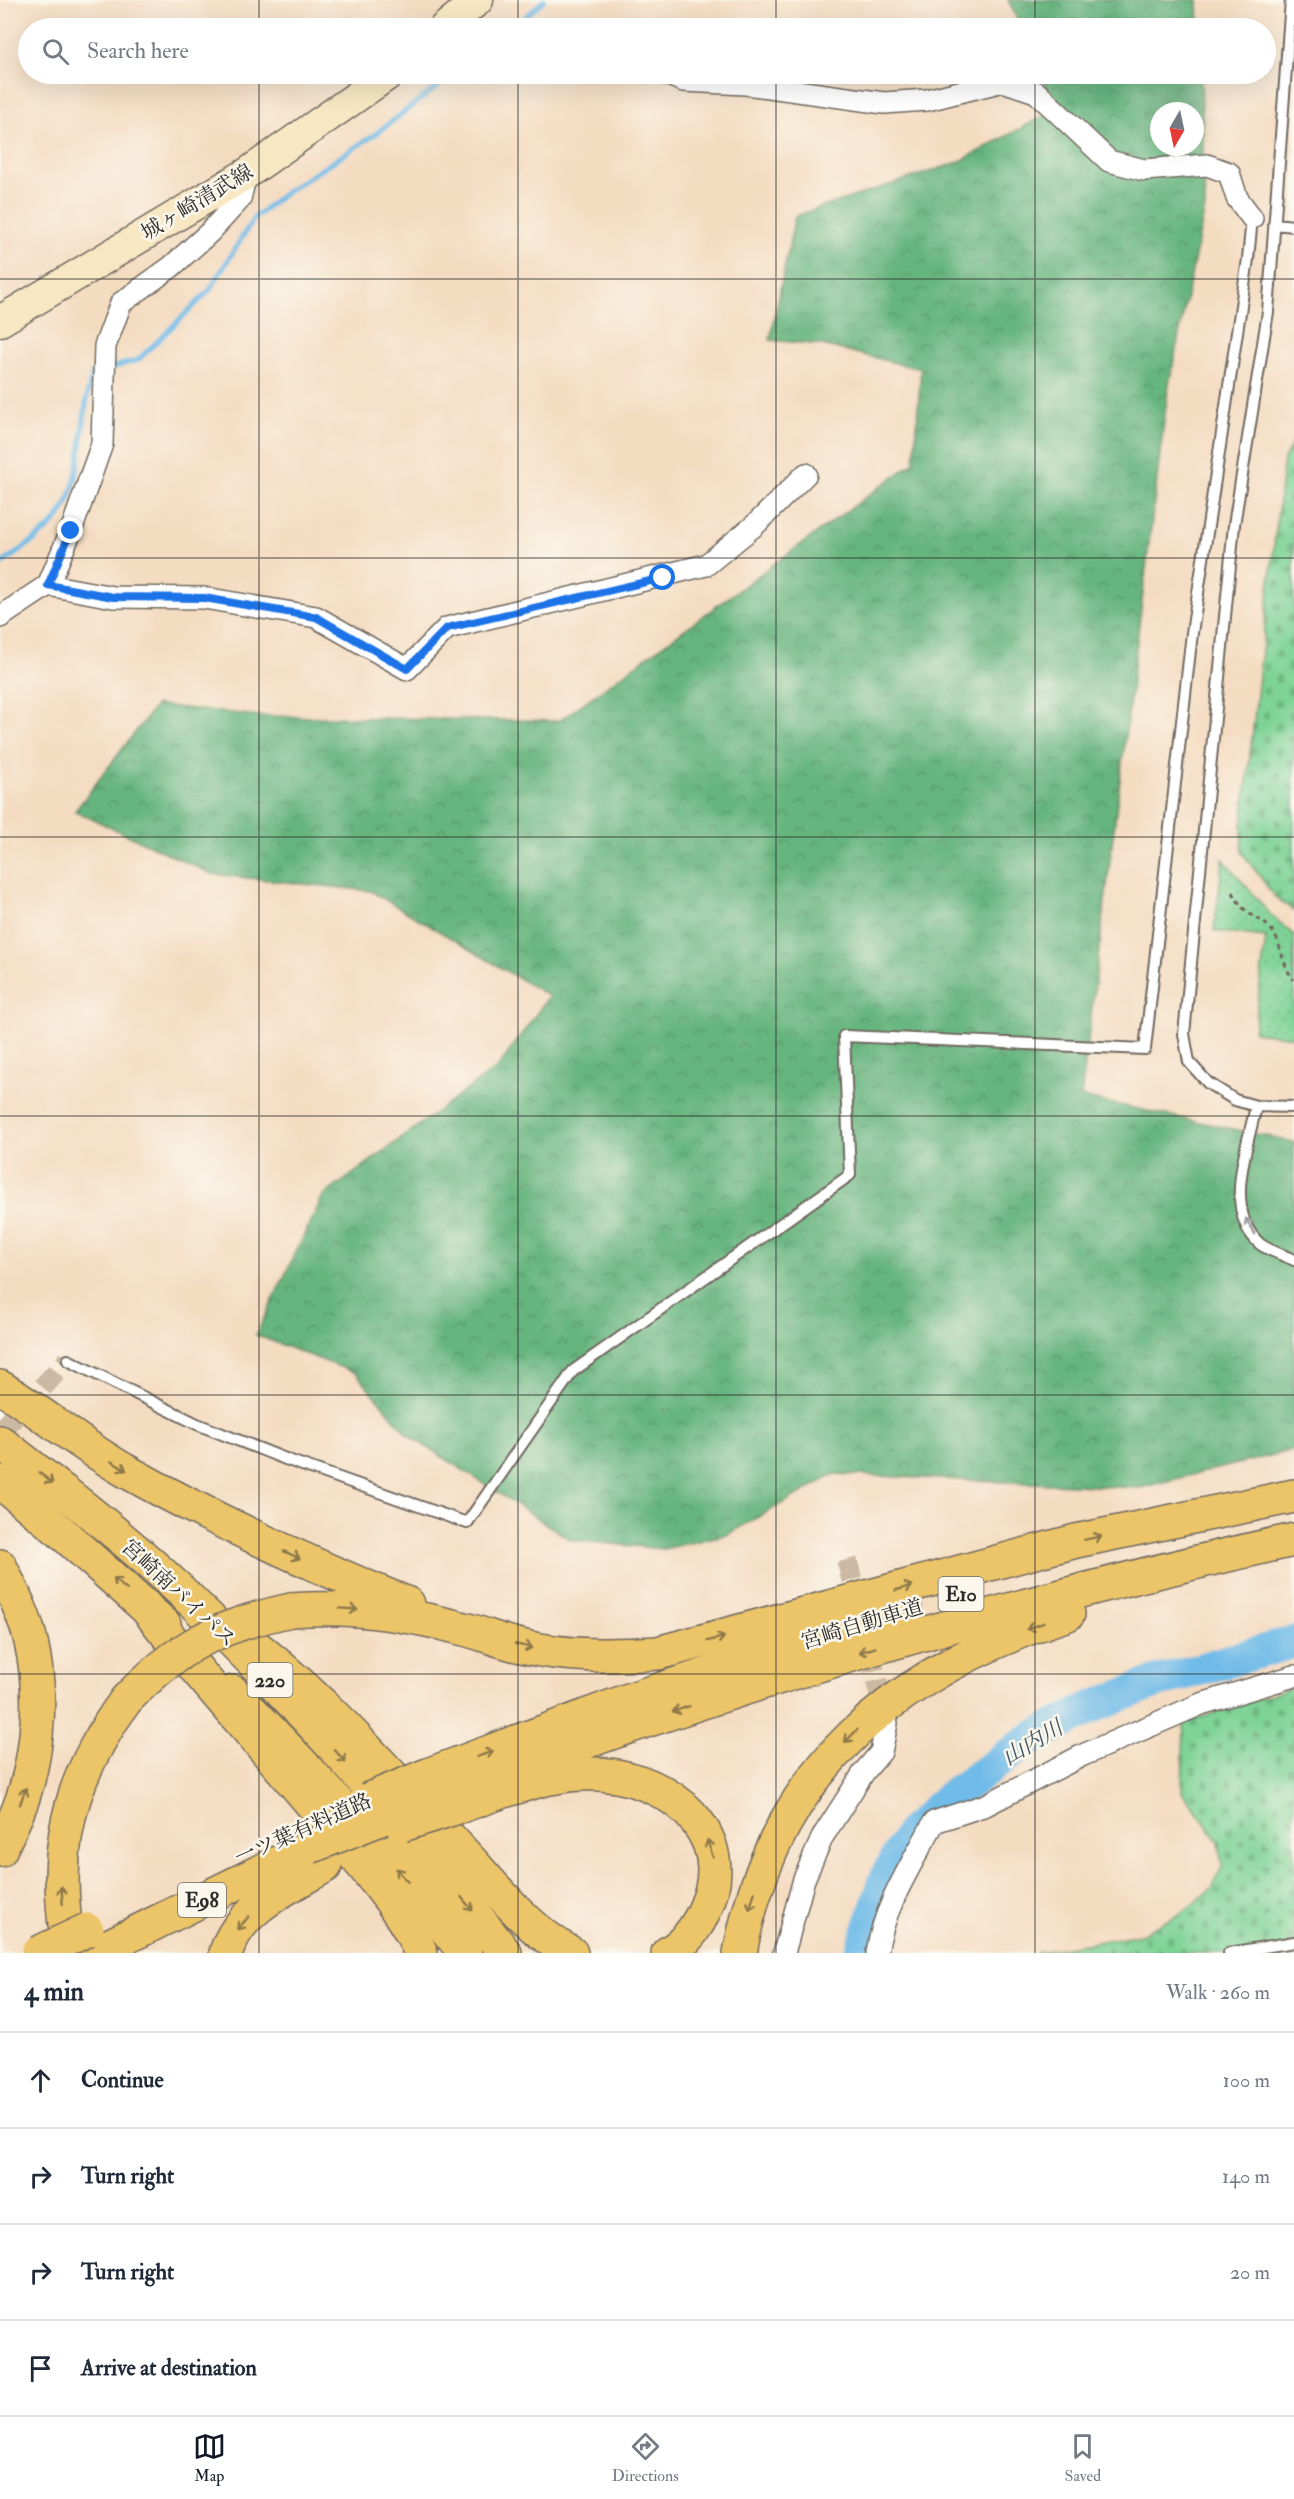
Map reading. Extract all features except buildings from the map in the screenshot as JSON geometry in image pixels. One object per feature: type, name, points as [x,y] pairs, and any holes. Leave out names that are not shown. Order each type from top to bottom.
[{"type":"main road","points":[[460,18],[478,0]]},
{"type":"main road","name":"城ヶ崎清武線","points":[[0,321],[246,174],[375,84]]},
{"type":"main road","points":[[0,1387],[125,1470],[200,1510],[326,1570],[467,1630]]},
{"type":"main road","name":"宮崎南バイパス","points":[[0,1442],[86,1509],[181,1591],[322,1735],[414,1840],[505,1953]]},
{"type":"main road","name":"宮崎南バイパス","points":[[0,1482],[144,1605],[218,1676],[320,1781],[396,1868],[465,1953]]},
{"type":"main road","points":[[86,1947],[61,1883],[67,1820],[73,1794],[88,1759],[126,1700],[150,1674],[212,1632],[254,1618],[291,1610],[320,1608],[387,1612],[467,1630],[522,1646],[564,1653],[609,1656],[658,1653],[1076,1541],[1294,1496]]},
{"type":"main road","name":"宮崎自動車道","points":[[579,1731],[813,1639],[966,1592],[1294,1512]]},
{"type":"main road","name":"宮崎自動車道","points":[[579,1731],[643,1721],[917,1635],[1072,1593],[1294,1540]]},
{"type":"main road","points":[[740,1953],[753,1896],[776,1838],[807,1787],[839,1748],[864,1723],[925,1678],[1002,1638],[1248,1550]]},
{"type":"main road","points":[[0,1566],[19,1605],[32,1643],[37,1719],[34,1752],[25,1792],[0,1850]]},
{"type":"main road","points":[[181,1591],[282,1666],[376,1760],[536,1930],[571,1953]]},
{"type":"main road","points":[[144,1605],[196,1672],[295,1782],[393,1903],[414,1936],[421,1953]]},
{"type":"main road","points":[[445,1791],[643,1721]]},
{"type":"main road","name":"E98","points":[[311,1850],[579,1731]]},
{"type":"main road","points":[[445,1791],[591,1773],[637,1781],[671,1796],[699,1821],[711,1849],[714,1867],[709,1900],[701,1919],[690,1935],[668,1953]]},
{"type":"main road","points":[[226,1953],[240,1926],[254,1911],[276,1894],[311,1850]]},
{"type":"main road","name":"一ツ葉有料道路","points":[[38,1953],[86,1947],[311,1850]]},
{"type":"street","points":[[746,84],[884,103],[927,100],[991,84]]},
{"type":"street","points":[[1012,84],[1036,92],[1109,160],[1144,170],[1207,165],[1229,173],[1238,198],[1252,218]]},
{"type":"street","points":[[0,617],[48,585],[71,531],[102,444],[105,346],[121,303],[171,267],[210,232],[240,199],[246,174]]},
{"type":"street","points":[[48,585],[113,597],[204,598],[316,617],[407,669],[447,628],[706,565],[755,525],[806,474]]},
{"type":"street","points":[[878,1953],[879,1939],[896,1894],[934,1822],[986,1805],[1083,1755],[1201,1704],[1294,1676]]},
{"type":"street","points":[[784,1953],[804,1880],[823,1836],[864,1772],[881,1752],[887,1723]]},
{"type":"lane","points":[[1291,0],[1268,312],[1234,525],[1184,1034],[1189,1062],[1208,1083],[1235,1100],[1256,1106],[1294,1107]]},
{"type":"lane","points":[[68,1360],[197,1424],[288,1460],[467,1523],[573,1371],[850,1175],[844,1036],[1145,1049],[1192,633],[1248,259],[1252,218]]},
{"type":"lane","points":[[1274,224],[1294,226]]},
{"type":"lane","points":[[1256,1106],[1239,1193],[1245,1221],[1260,1244],[1294,1260]]},
{"type":"lane","points":[[1229,1953],[1294,1942]]},
{"type":"path","points":[[1233,892],[1245,913],[1270,929],[1281,957],[1294,980]]},
{"type":"green space","points":[[1008,0],[1198,0],[1199,18],[1017,18]]},
{"type":"green space","points":[[1045,84],[1201,84],[1202,102],[1150,102],[1150,156],[1203,156],[1205,207],[1168,389],[1081,1097],[1294,1142],[1294,1450],[1139,1488],[835,1474],[728,1534],[664,1549],[571,1540],[407,1434],[356,1373],[256,1335],[323,1196],[499,1066],[549,996],[371,891],[212,874],[75,811],[156,705],[260,716],[559,721],[914,462],[921,369],[822,345],[770,340],[795,216],[959,162],[1056,109]]},
{"type":"green space","points":[[1294,440],[1294,911],[1274,896],[1242,852],[1242,825],[1284,459]]},
{"type":"green space","points":[[1223,859],[1270,914],[1294,935],[1294,1037],[1254,1032],[1266,937],[1214,931]]},
{"type":"green space","points":[[1294,1687],[1294,1953],[1035,1953],[1141,1934],[1180,1914],[1212,1889],[1222,1867],[1219,1842],[1182,1792],[1184,1723]]},
{"type":"waterway","points":[[524,18],[544,0]]},
{"type":"waterway","points":[[111,368],[138,360],[209,291],[254,218],[286,192],[374,135],[441,84]]},
{"type":"waterway","points":[[0,565],[46,530],[58,518],[67,503],[78,467],[88,390],[93,373],[99,370]]},
{"type":"waterway","name":"山内川","points":[[861,1953],[887,1875],[910,1834],[947,1799],[1029,1740],[1093,1707],[1153,1683],[1294,1642]]},
{"type":"tunnel","points":[[0,1432],[68,1360]]},
{"type":"tunnel","points":[[847,1560],[886,1720]]},
{"type":"route","points":[[71,531],[48,585],[113,597],[204,598],[316,617],[391,662],[407,669],[447,628],[583,594],[663,578]]}]
